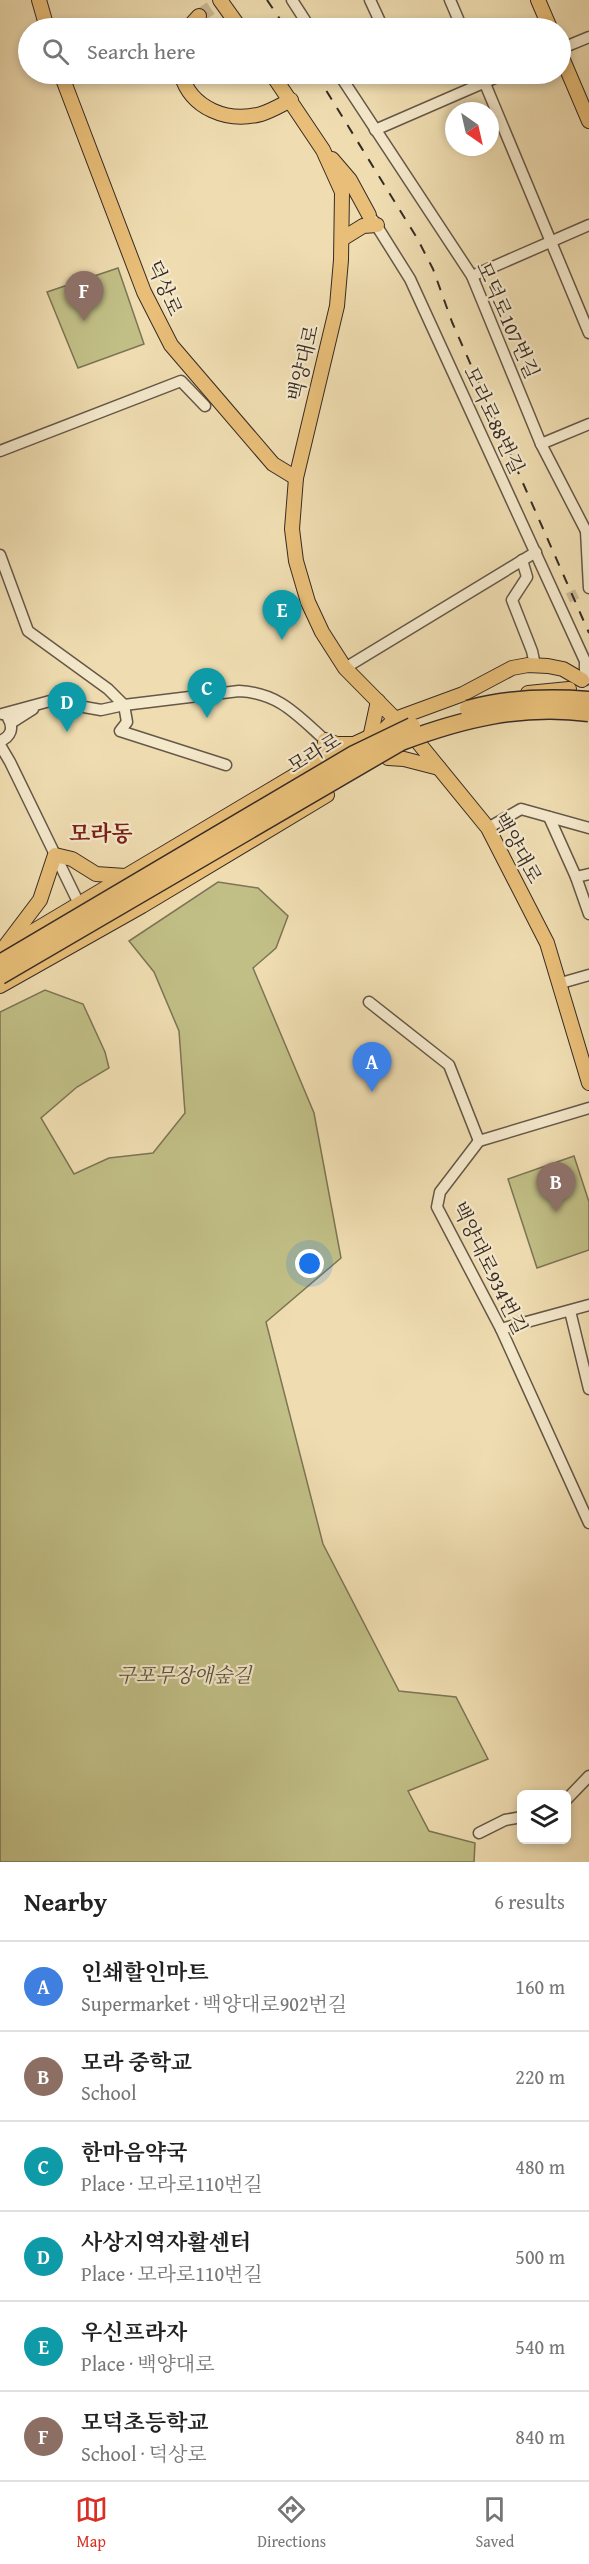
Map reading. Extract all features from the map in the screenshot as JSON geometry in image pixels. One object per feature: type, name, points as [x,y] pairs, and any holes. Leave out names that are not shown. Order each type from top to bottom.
[{"type":"highway","name":"모라로","points":[[1,955],[396,732],[438,717],[491,703],[535,699],[589,700]]},
{"type":"highway","name":"모라로","points":[[0,976],[401,742],[440,728],[489,715],[533,710],[589,713]]},
{"type":"main road","points":[[39,0],[44,18]]},
{"type":"main road","points":[[220,0],[233,18]]},
{"type":"main road","points":[[538,0],[546,18]]},
{"type":"main road","points":[[571,76],[589,121]]},
{"type":"main road","name":"덕상로","points":[[65,84],[144,292],[171,345],[273,464],[296,478]]},
{"type":"main road","points":[[186,84],[194,98],[212,111],[238,118],[262,114],[291,100]]},
{"type":"main road","name":"백양대로","points":[[279,84],[323,150],[342,192],[342,239],[337,306],[296,478],[292,529],[296,561],[308,602],[322,632],[345,668],[417,741],[488,828],[547,943],[561,983],[589,1083]]},
{"type":"main road","points":[[323,150],[350,180],[373,220],[342,239]]},
{"type":"main road","name":"모라로","points":[[1,955],[79,905],[324,758],[463,694],[512,668],[535,665],[563,669],[585,680]]},
{"type":"main road","points":[[585,680],[573,684],[569,689],[566,702],[577,717],[589,718]]},
{"type":"main road","name":"모라로","points":[[399,722],[468,701],[569,689]]},
{"type":"main road","points":[[324,758],[325,740],[337,744],[364,741],[376,718],[378,701]]},
{"type":"main road","points":[[0,986],[95,934],[417,741],[449,729],[500,716],[546,710],[572,713]]},
{"type":"main road","points":[[388,758],[404,759],[439,768]]},
{"type":"main road","points":[[290,778],[288,783],[292,796],[300,800],[315,802]]},
{"type":"main road","points":[[1,955],[40,900],[55,855],[72,859],[96,874],[127,876]]},
{"type":"street","points":[[292,0],[304,18]]},
{"type":"street","points":[[370,0],[378,18]]},
{"type":"street","points":[[450,0],[458,18]]},
{"type":"street","points":[[571,46],[589,37]]},
{"type":"street","name":"모덕로107번길","points":[[345,84],[472,276],[542,444],[588,531]]},
{"type":"street","points":[[375,130],[471,84]]},
{"type":"street","points":[[486,84],[589,333]]},
{"type":"street","name":"모라로88번길","points":[[342,192],[360,203],[410,279],[536,552],[563,600],[585,661],[585,680]]},
{"type":"street","points":[[472,276],[589,225]]},
{"type":"street","points":[[0,451],[182,381],[206,406]]},
{"type":"street","points":[[542,444],[589,424]]},
{"type":"street","points":[[586,589],[588,531]]},
{"type":"street","points":[[345,668],[536,552]]},
{"type":"street","points":[[0,555],[28,631],[108,689],[124,705],[127,722],[120,731],[226,765]]},
{"type":"street","points":[[522,560],[527,577],[512,600],[532,651],[535,665]]},
{"type":"street","points":[[1,714],[50,702],[101,710],[124,705],[239,692],[258,692],[287,706],[325,740]]},
{"type":"street","points":[[11,723],[50,702]]},
{"type":"street","points":[[1,714],[11,723],[12,729],[2,741],[10,762],[95,934]]},
{"type":"street","points":[[488,828],[521,808],[589,828]]},
{"type":"street","points":[[549,817],[576,877],[589,914]]},
{"type":"street","points":[[576,877],[589,874]]},
{"type":"street","points":[[561,983],[589,975]]},
{"type":"street","points":[[369,1002],[449,1065],[479,1141],[589,1108]]},
{"type":"street","name":"백양대로934번길","points":[[479,1141],[440,1192],[437,1207],[501,1329],[589,1522]]},
{"type":"street","points":[[501,1329],[589,1305]]},
{"type":"street","points":[[570,1311],[589,1389]]},
{"type":"street","points":[[571,1796],[589,1776]]},
{"type":"street","points":[[479,1833],[505,1820],[517,1817]]},
{"type":"green space","points":[[118,268],[144,344],[78,368],[47,292]]},
{"type":"green space","name":"구포무장애숲길","points":[[218,882],[258,888],[288,916],[276,948],[253,968],[314,1113],[341,1258],[266,1322],[323,1544],[399,1691],[456,1697],[488,1759],[408,1791],[429,1831],[475,1843],[474,1862],[0,1862],[0,1012],[45,990],[83,1004],[105,1052],[109,1068],[77,1087],[41,1118],[74,1174],[109,1158],[153,1153],[185,1113],[179,1031],[154,972],[129,941]]},
{"type":"green space","points":[[574,1156],[589,1202],[589,1250],[537,1268],[508,1179]]},
{"type":"tunnel","points":[[199,16],[223,0]]},
{"type":"tunnel","points":[[568,598],[581,592]]},
{"type":"railway","points":[[267,0],[279,18]]},
{"type":"railway","points":[[322,84],[417,238],[433,269],[452,322],[589,633]]},
{"type":"place","name":"모덕초등학교","points":[[84,321]]},
{"type":"place","name":"우신프라자","points":[[282,640]]},
{"type":"place","name":"한마음약국","points":[[207,718]]},
{"type":"place","name":"사상지역자활센터","points":[[67,732]]},
{"type":"place","name":"인쇄할인마트","points":[[372,1092]]},
{"type":"place","name":"모라 중학교","points":[[556,1212]]},
{"type":"district","name":"모라동","points":[[101,833]]}]
